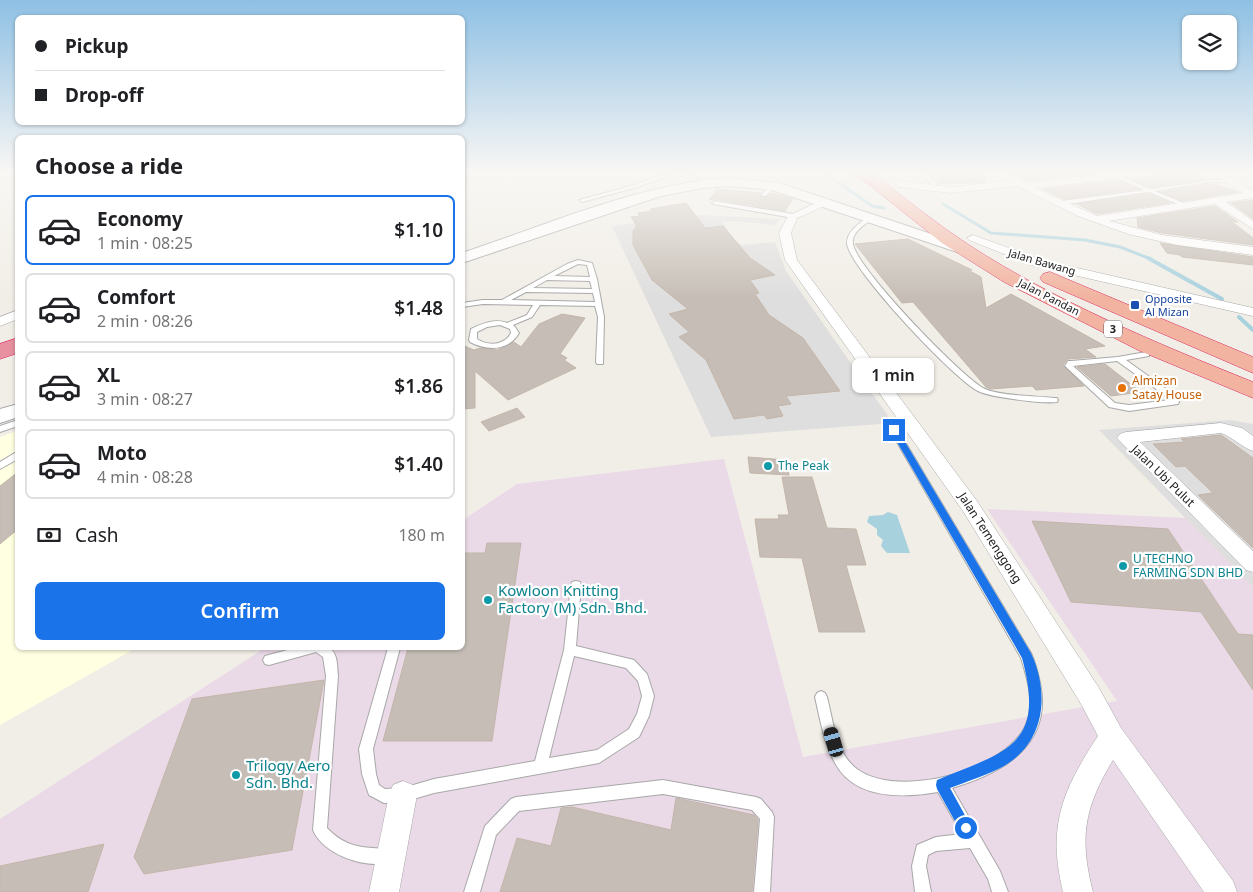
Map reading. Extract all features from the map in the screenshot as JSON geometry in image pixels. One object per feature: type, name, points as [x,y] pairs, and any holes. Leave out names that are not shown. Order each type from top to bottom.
[{"type":"highway","name":"Jalan Pandan","points":[[940,215],[978,250],[1039,293],[1114,329],[1253,391]]},
{"type":"highway","name":"Jalan Pandan","points":[[917,216],[978,250],[1114,319],[1250,367]]},
{"type":"highway","points":[[978,250],[1097,299],[1250,367]]},
{"type":"highway","points":[[978,250],[1041,300],[1146,354],[1253,402]]},
{"type":"highway","points":[[0,339],[15,333]]},
{"type":"highway","points":[[0,352],[15,346]]},
{"type":"street","points":[[465,257],[591,215]]},
{"type":"street","points":[[861,215],[978,250]]},
{"type":"street","points":[[1089,215],[1130,232],[1158,238],[1253,251]]},
{"type":"street","points":[[1099,219],[1129,215]]},
{"type":"street","points":[[1237,215],[1253,226]]},
{"type":"street","name":"Jalan Temenggong","points":[[793,216],[785,233],[791,260],[970,506],[1090,696],[1112,737],[1222,892]]},
{"type":"street","points":[[870,218],[902,223],[915,221],[917,216]]},
{"type":"street","name":"Jalan Bawang","points":[[978,250],[1253,312]]},
{"type":"street","name":"Jalan Bawang","points":[[1097,299],[1087,288],[1088,281],[1112,280]]},
{"type":"street","points":[[0,322],[15,315]]},
{"type":"street","points":[[0,416],[15,411]]},
{"type":"street","name":"Jalan Ubi Pulut","points":[[1253,445],[1228,429],[1126,438],[1253,564]]},
{"type":"street","points":[[1078,892],[1070,854],[1071,817],[1081,788],[1112,737]]},
{"type":"street","points":[[384,892],[403,795]]},
{"type":"lane","points":[[785,215],[793,216]]},
{"type":"lane","points":[[870,218],[855,230],[850,242],[851,250],[858,262],[912,326],[979,389],[991,394],[1054,400]]},
{"type":"lane","points":[[502,303],[569,265],[585,262],[590,264],[600,316],[600,362]]},
{"type":"lane","points":[[545,278],[594,280]]},
{"type":"lane","points":[[524,290],[596,291]]},
{"type":"lane","points":[[508,325],[515,332],[513,337],[502,344],[478,344],[472,336],[474,332],[485,325],[508,325],[530,316],[538,303]]},
{"type":"lane","points":[[465,304],[598,304]]},
{"type":"lane","points":[[1119,359],[1173,398],[1175,402],[1129,408],[1112,405],[1069,366],[1072,363],[1119,359],[1146,354]]},
{"type":"lane","points":[[0,429],[15,424]]},
{"type":"lane","points":[[821,697],[838,757],[852,774],[875,786],[904,789],[942,785],[1000,761],[1023,743],[1035,719],[1035,685],[1027,657],[894,430]]},
{"type":"lane","points":[[0,466],[15,456]]},
{"type":"lane","points":[[540,767],[570,650],[576,586]]},
{"type":"lane","points":[[269,660],[305,650]]},
{"type":"lane","points":[[323,650],[329,654],[332,676],[320,830],[331,844],[353,854],[391,856]]},
{"type":"lane","points":[[393,650],[366,749],[369,774],[374,790],[384,796],[403,795],[434,786],[599,756],[634,732],[643,716],[648,696],[643,678],[630,664],[570,650]]},
{"type":"lane","points":[[942,785],[995,876],[1000,892]]},
{"type":"lane","points":[[472,892],[490,831],[516,804],[663,787],[756,804],[767,817],[762,892]]},
{"type":"lane","points":[[922,892],[919,866],[922,850],[936,844],[973,840]]},
{"type":"shaded area","name":"The Peak","points":[[699,215],[779,219],[776,225],[734,221],[722,222],[737,243],[742,245],[775,242],[786,271],[893,423],[711,437],[612,226]]},
{"type":"shaded area","points":[[1230,420],[1253,424],[1253,587],[1099,430]]},
{"type":"shaded area","points":[[15,432],[15,650],[132,650],[0,725],[0,437]]},
{"type":"shaded area","points":[[724,459],[803,757],[1117,701],[987,509],[1186,518],[1253,587],[1253,892],[0,892],[0,819],[262,650],[465,650],[465,519],[517,484]]},
{"type":"water","points":[[888,512],[897,515],[910,553],[887,553],[881,546],[883,540],[877,535],[877,529],[867,522],[869,516],[883,515]]},
{"type":"building","points":[[639,215],[695,215],[705,228],[723,226],[750,258],[775,275],[750,280],[759,293],[755,294],[769,315],[803,338],[840,391],[786,396],[791,404],[778,406],[783,416],[767,419],[764,415],[734,419],[706,360],[679,337],[689,332],[669,314],[688,309],[652,280],[633,245],[633,231],[637,226],[631,217],[640,216]]},
{"type":"building","points":[[1159,215],[1227,215],[1238,222],[1231,221],[1253,238],[1253,245],[1162,233],[1138,227],[1137,218]]},
{"type":"building","points":[[908,239],[972,270],[968,270],[981,277],[986,308],[1011,294],[1105,346],[1085,349],[1096,357],[1068,359],[1063,365],[1084,386],[1036,390],[1032,386],[991,389],[986,387],[913,302],[902,303],[855,244]]},
{"type":"building","points":[[1160,243],[1253,257],[1253,265],[1182,257],[1167,253]]},
{"type":"building","points":[[562,314],[585,318],[560,354],[567,358],[564,360],[576,368],[508,400],[475,371],[475,408],[465,409],[465,346],[474,350],[480,348],[497,350],[514,342],[521,347],[539,324]]},
{"type":"building","points":[[1105,364],[1141,392],[1111,396],[1077,367]]},
{"type":"building","points":[[517,408],[525,417],[489,431],[481,422]]},
{"type":"building","points":[[1221,435],[1253,458],[1253,548],[1198,495],[1213,493],[1185,466],[1176,467],[1153,444],[1185,442],[1181,439]]},
{"type":"building","name":"The Peak","points":[[748,457],[786,460],[789,475],[750,473]]},
{"type":"building","points":[[15,474],[15,532],[0,544],[0,486]]},
{"type":"building","points":[[782,477],[812,477],[827,528],[856,529],[866,565],[846,565],[865,632],[819,632],[802,558],[760,557],[755,519],[779,519],[778,515],[789,515]]},
{"type":"building","name":"U TECHNO FARMING SDN BHD","points":[[1032,521],[1168,529],[1238,634],[1253,635],[1253,690],[1201,612],[1071,602]]},
{"type":"building","name":"Kowloon Knitting Factory (M) Sdn. Bhd.","points":[[487,543],[521,543],[492,741],[383,741],[407,650],[465,650],[465,553],[485,553]]},
{"type":"building","name":"Trilogy Aero Sdn. Bhd.","points":[[324,680],[292,850],[144,874],[134,857],[192,699]]},
{"type":"building","points":[[676,798],[754,815],[758,820],[752,892],[500,892],[517,838],[551,846],[561,808],[572,807],[671,830]]},
{"type":"building","points":[[104,844],[88,892],[0,892],[0,866]]},
{"type":"waterway","points":[[961,215],[991,233],[1085,240],[1120,247],[1151,259]]},
{"type":"waterway","points":[[1148,258],[1222,299]]},
{"type":"waterway","points":[[1239,317],[1253,330]]},
{"type":"place","name":"Opposite Al Mizan","points":[[1135,305]]},
{"type":"place","name":"Almizan Satay House","points":[[1122,388]]},
{"type":"place","name":"The Peak","points":[[768,466]]},
{"type":"place","name":"U TECHNO FARMING SDN BHD","points":[[1123,566]]},
{"type":"place","name":"Kowloon Knitting Factory (M) Sdn. Bhd.","points":[[488,600]]},
{"type":"place","name":"Trilogy Aero Sdn. Bhd.","points":[[236,775]]},
{"type":"route","points":[[894,430],[1027,657],[1035,685],[1035,719],[1023,743],[1000,761],[976,773],[942,785],[966,828]]}]
